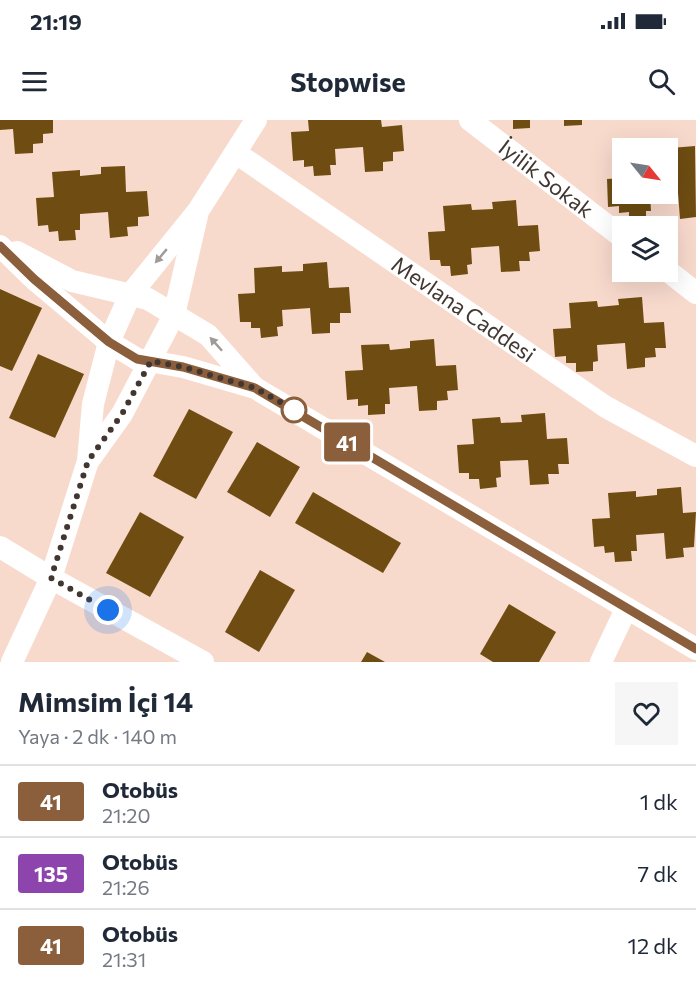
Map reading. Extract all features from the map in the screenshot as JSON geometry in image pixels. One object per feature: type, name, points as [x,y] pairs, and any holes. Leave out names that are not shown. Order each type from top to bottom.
[{"type":"street","points":[[12,662],[51,578],[88,461],[93,404],[109,342],[130,295],[198,211],[256,120]]},
{"type":"street","name":"İyilik Sokak","points":[[470,120],[612,229]]},
{"type":"street","name":"Mevlana Caddesi","points":[[236,153],[606,407],[696,456]]},
{"type":"street","points":[[88,461],[122,414],[174,315],[198,211]]},
{"type":"street","points":[[0,245],[72,281],[148,299],[208,336],[255,388]]},
{"type":"street","points":[[0,245],[34,279],[109,342],[137,359],[183,367],[255,388],[696,649]]},
{"type":"street","points":[[678,279],[696,293]]},
{"type":"street","points":[[0,547],[51,578],[203,662]]},
{"type":"street","points":[[601,662],[626,609]]},
{"type":"building","points":[[0,120],[53,120],[53,133],[43,134],[43,143],[33,144],[33,153],[15,154],[13,129],[0,130]]},
{"type":"building","points":[[308,120],[381,120],[382,127],[402,125],[404,151],[393,152],[393,161],[383,162],[383,171],[365,172],[363,147],[335,149],[336,165],[330,165],[331,175],[314,176],[313,166],[304,167],[304,160],[293,161],[291,132],[309,131]]},
{"type":"building","points":[[513,120],[530,120],[530,128],[513,129]]},
{"type":"building","points":[[564,120],[582,120],[582,125],[564,126]]},
{"type":"building","points":[[695,146],[696,217],[680,219],[678,147]]},
{"type":"building","points":[[125,166],[126,192],[147,191],[149,216],[138,217],[138,226],[127,227],[128,236],[110,238],[108,212],[80,214],[80,230],[75,230],[76,240],[59,241],[58,231],[49,232],[48,225],[38,226],[36,198],[54,197],[52,172],[80,170],[80,176],[101,174],[101,167]]},
{"type":"building","points":[[607,179],[612,179],[612,204],[651,204],[651,211],[646,211],[646,216],[629,216],[629,212],[619,213],[619,206],[608,207]]},
{"type":"building","points":[[516,200],[518,226],[538,225],[540,251],[529,252],[530,261],[519,261],[520,271],[501,272],[499,246],[471,248],[472,264],[467,265],[468,274],[451,276],[450,266],[441,266],[440,260],[430,260],[428,232],[445,231],[443,206],[471,204],[472,210],[493,209],[492,202]]},
{"type":"building","points":[[327,262],[329,288],[349,287],[351,313],[340,313],[340,323],[330,323],[330,333],[312,334],[310,308],[282,310],[283,326],[277,327],[278,336],[261,338],[260,328],[251,328],[251,322],[240,322],[238,294],[255,293],[254,268],[282,266],[282,272],[303,271],[303,264]]},
{"type":"building","points":[[0,289],[42,308],[12,371],[0,366]]},
{"type":"building","points":[[642,297],[644,323],[664,322],[666,348],[655,348],[656,357],[645,358],[645,367],[627,369],[625,343],[597,345],[598,361],[593,362],[593,371],[576,372],[576,363],[566,363],[566,356],[555,357],[553,329],[571,328],[569,303],[597,301],[598,307],[619,305],[618,299]]},
{"type":"building","points":[[434,339],[436,366],[456,365],[458,390],[447,391],[448,400],[437,401],[437,410],[419,411],[417,386],[389,388],[390,404],[385,404],[385,414],[368,415],[368,405],[358,406],[358,399],[347,400],[345,371],[363,370],[361,345],[389,344],[390,350],[410,348],[410,341]]},
{"type":"building","points":[[38,354],[84,374],[55,438],[9,418]]},
{"type":"building","points":[[189,409],[233,432],[196,499],[153,476]]},
{"type":"building","points":[[545,413],[547,439],[567,438],[569,464],[558,464],[559,474],[548,474],[549,484],[530,485],[528,460],[500,461],[501,477],[496,478],[497,487],[480,489],[479,479],[469,479],[469,473],[459,473],[457,445],[474,444],[472,419],[500,417],[501,423],[522,422],[521,415]]},
{"type":"building","points":[[257,442],[300,467],[270,517],[227,492]]},
{"type":"building","points":[[681,487],[683,513],[696,512],[694,547],[683,548],[684,557],[666,559],[664,533],[636,535],[637,551],[631,551],[632,561],[615,562],[614,552],[605,553],[604,546],[594,547],[592,519],[610,518],[608,493],[636,491],[636,497],[657,495],[657,489]]},
{"type":"building","points":[[313,492],[401,543],[383,573],[295,523]]},
{"type":"building","points":[[140,512],[184,537],[150,597],[106,573]]},
{"type":"building","points":[[260,570],[295,590],[259,652],[225,632]]},
{"type":"building","points":[[509,604],[556,632],[539,662],[493,662],[480,654]]},
{"type":"building","points":[[367,652],[385,662],[361,662]]},
{"type":"bus line","name":"41","points":[[0,246],[34,279],[109,342],[137,359],[183,367],[255,388],[696,649]]},
{"type":"route","points":[[108,610],[51,578],[88,461],[122,414],[151,361],[183,367],[255,388],[294,410]]}]
